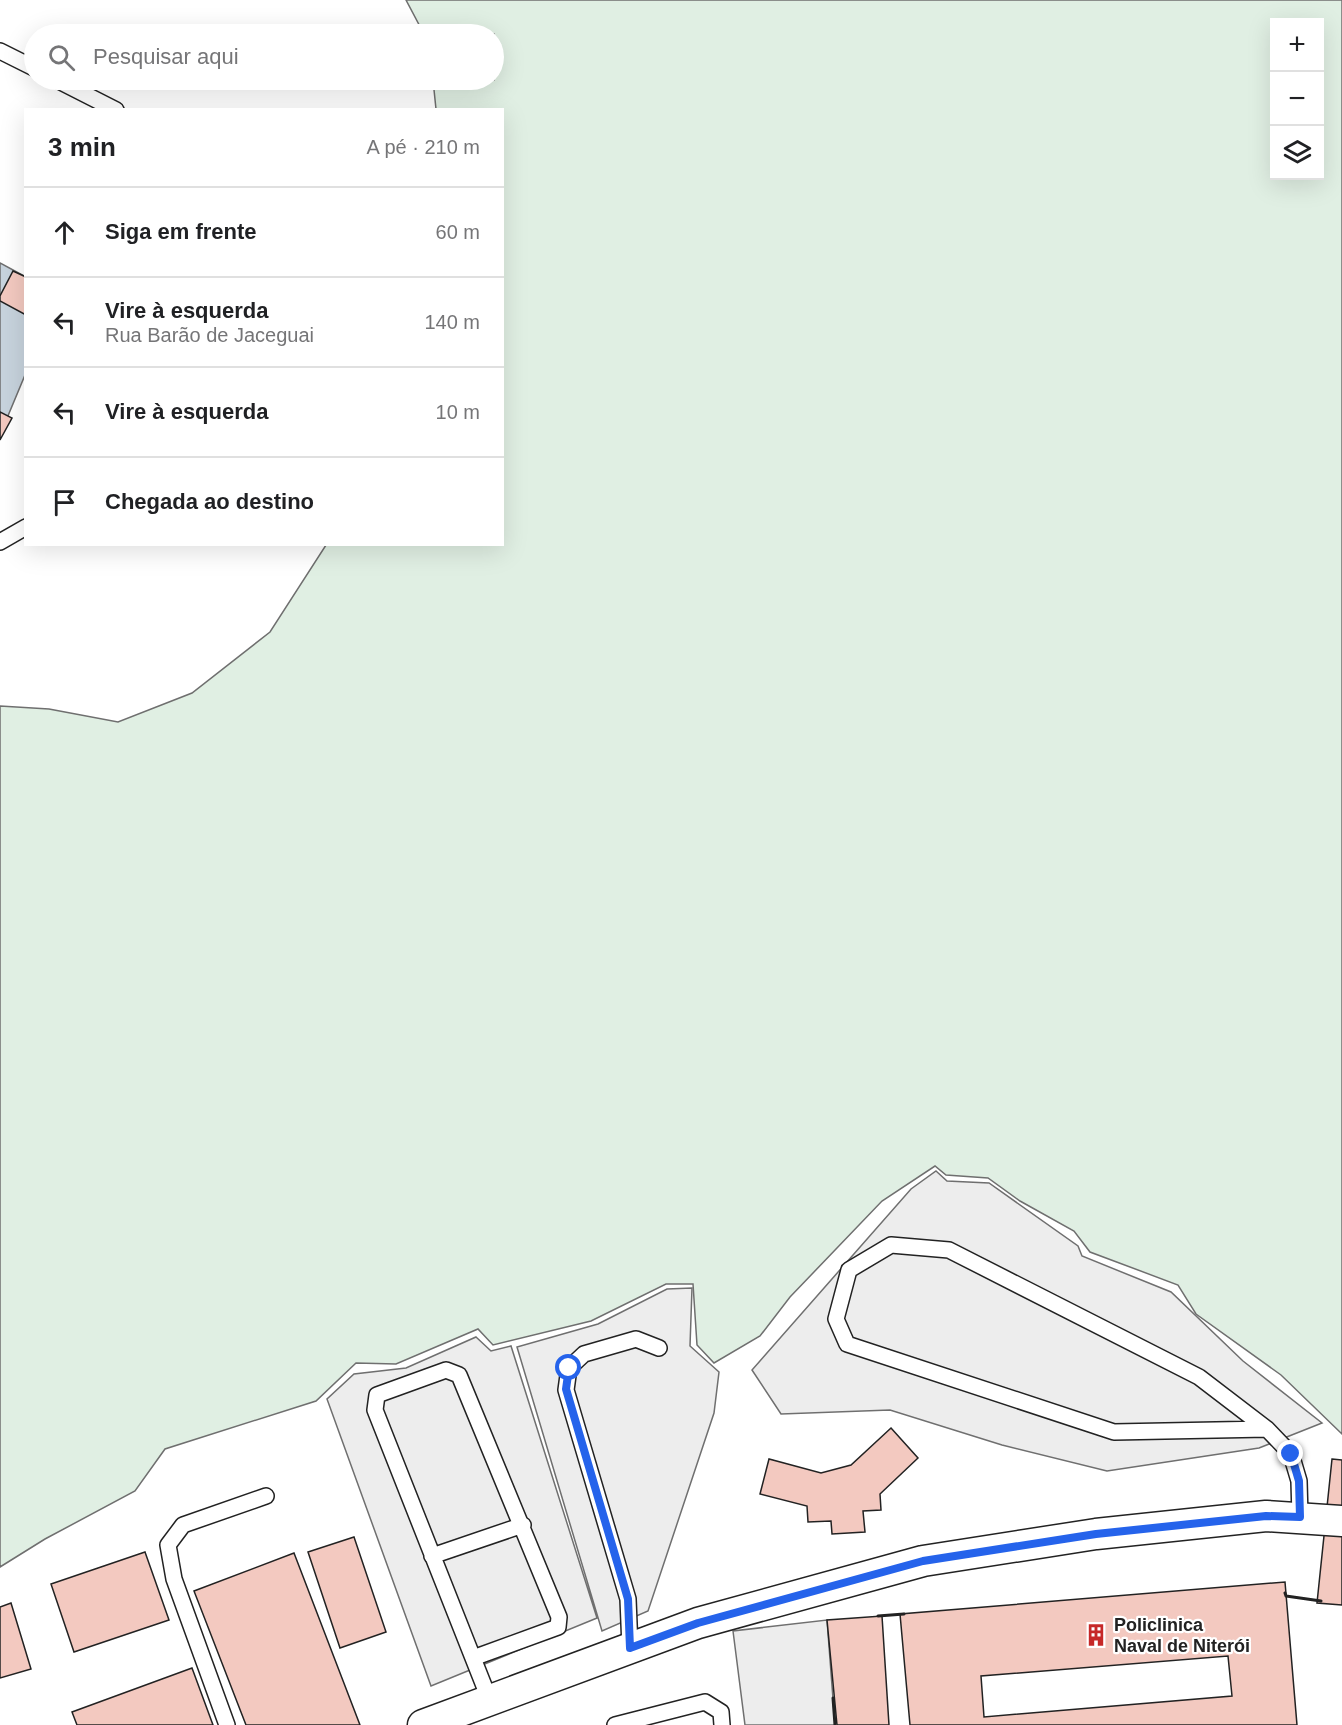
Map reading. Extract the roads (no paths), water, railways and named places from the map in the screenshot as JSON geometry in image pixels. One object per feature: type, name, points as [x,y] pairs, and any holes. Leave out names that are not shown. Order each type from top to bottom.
[{"type":"street","points":[[423,1725],[698,1623],[923,1561],[1096,1534],[1266,1516],[1342,1521]]},
{"type":"lane","points":[[0,51],[24,63]]},
{"type":"lane","points":[[77,90],[112,108]]},
{"type":"lane","points":[[0,542],[24,528]]},
{"type":"lane","points":[[1267,1430],[1114,1432],[847,1344],[836,1319],[849,1270],[891,1245],[949,1250],[1198,1377],[1267,1430],[1291,1454],[1299,1481],[1300,1517]]},
{"type":"lane","points":[[630,1648],[628,1599],[566,1389],[569,1368],[584,1353],[636,1339],[659,1348]]},
{"type":"lane","points":[[473,1658],[558,1628],[559,1617],[523,1525],[459,1376],[447,1370],[377,1395],[375,1410],[432,1556],[490,1701]]},
{"type":"lane","points":[[227,1725],[174,1579],[168,1545],[183,1525],[266,1496]]},
{"type":"lane","points":[[432,1556],[523,1525]]},
{"type":"lane","points":[[615,1725],[705,1702],[721,1712],[722,1725]]},
{"type":"place","name":"Policlinica Naval de Niterói","points":[[1096,1635]]}]
